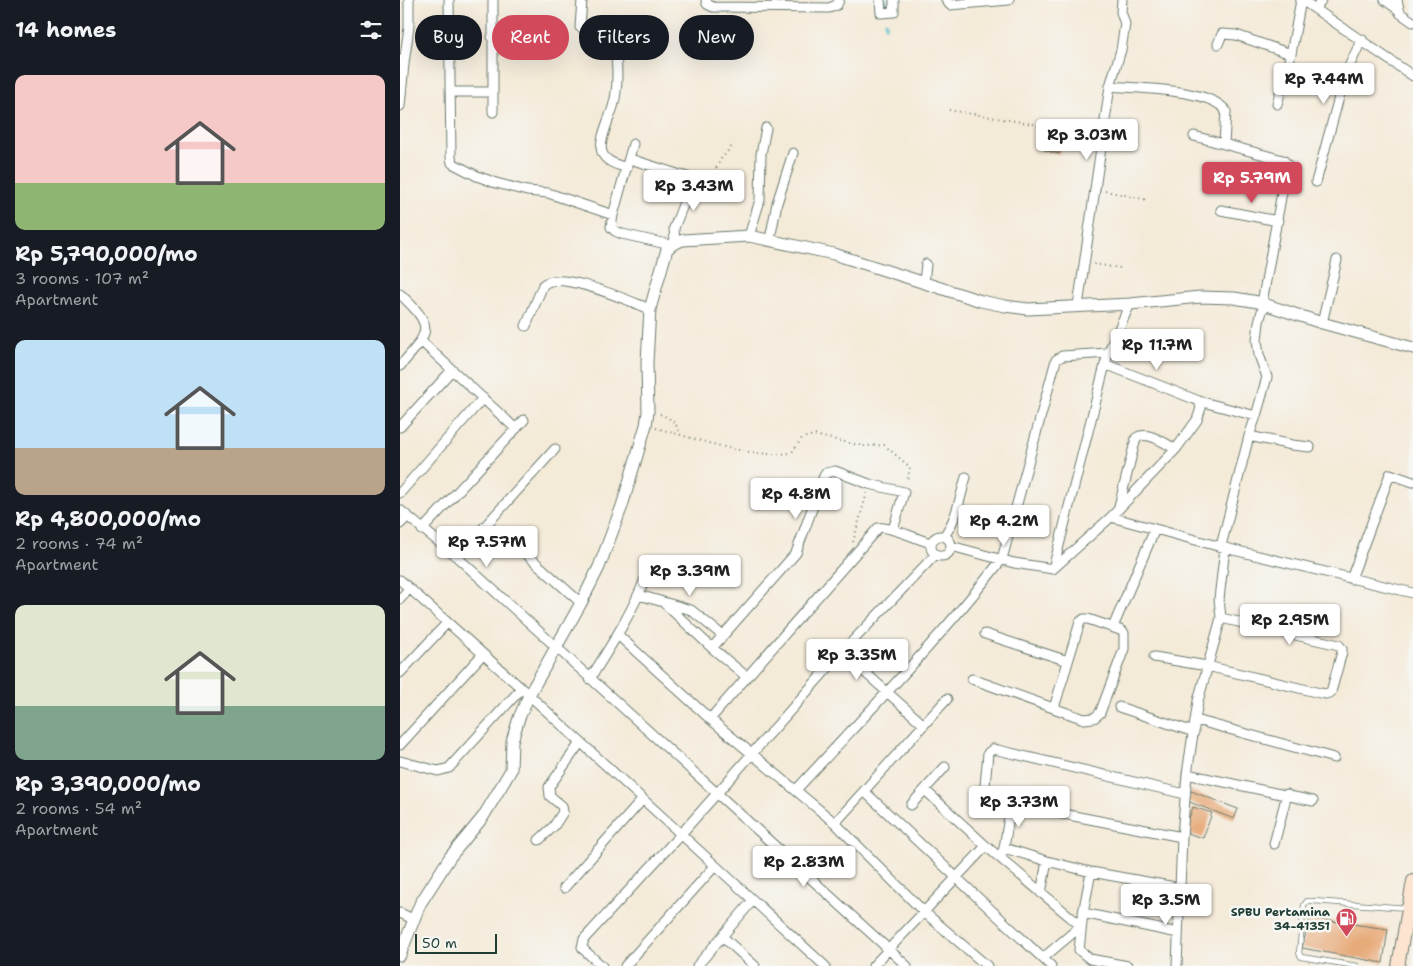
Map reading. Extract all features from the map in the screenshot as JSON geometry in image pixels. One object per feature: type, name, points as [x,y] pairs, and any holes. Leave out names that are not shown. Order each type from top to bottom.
[{"type":"main road","points":[[1398,966],[1413,882]]},
{"type":"street","points":[[400,106],[404,64],[404,29],[409,0]]},
{"type":"street","points":[[450,0],[451,160],[456,166],[496,183],[526,191],[548,193],[613,216]]},
{"type":"street","points":[[493,0],[493,15]]},
{"type":"street","points":[[582,0],[580,27],[609,36],[614,40],[615,44],[617,92],[602,139],[601,150],[603,154],[610,161],[690,178],[683,206],[674,228],[673,244]]},
{"type":"street","points":[[706,0],[707,4],[712,7],[829,8],[837,5],[839,0]]},
{"type":"street","points":[[880,0],[881,13],[894,12],[894,0]]},
{"type":"street","points":[[946,0],[950,4],[1008,0]]},
{"type":"street","points":[[1078,306],[1110,86],[1121,50],[1125,24],[1121,12],[1122,0]]},
{"type":"street","points":[[1277,104],[1291,54],[1302,0],[1362,39],[1413,76]]},
{"type":"street","points":[[1316,9],[1321,0]]},
{"type":"street","points":[[1385,0],[1413,23]]},
{"type":"street","points":[[1397,0],[1399,10]]},
{"type":"street","points":[[1218,44],[1222,34],[1236,35],[1291,54]]},
{"type":"street","points":[[1316,182],[1345,75],[1362,39]]},
{"type":"street","points":[[400,54],[404,64]]},
{"type":"street","points":[[492,60],[493,112]]},
{"type":"street","points":[[1110,86],[1187,93],[1223,106],[1226,111],[1224,144]]},
{"type":"street","points":[[450,92],[493,92]]},
{"type":"street","points":[[749,236],[760,200],[761,154],[766,128]]},
{"type":"street","points":[[1177,966],[1182,837],[1187,774],[1198,701],[1220,618],[1219,599],[1223,547],[1249,436],[1267,377],[1259,355],[1259,322],[1287,164],[1286,162],[1194,136]]},
{"type":"street","points":[[633,144],[611,227],[616,232],[673,244]]},
{"type":"street","points":[[770,240],[777,203],[793,153]]},
{"type":"street","points":[[1221,210],[1278,222]]},
{"type":"street","points":[[400,761],[438,771],[449,768],[525,692],[556,647],[582,603],[599,567],[622,506],[646,425],[648,412],[647,362],[650,309],[667,249],[673,244],[683,240],[749,236],[834,254],[981,301],[1028,309],[1130,304],[1207,297],[1234,298],[1263,303],[1322,323],[1413,348]]},
{"type":"street","points":[[1322,323],[1337,260]]},
{"type":"street","points":[[924,282],[926,264]]},
{"type":"street","points":[[526,326],[543,285],[547,281],[552,280],[573,282],[594,288],[650,309]]},
{"type":"street","points":[[400,295],[423,318],[425,328],[422,342],[400,366]]},
{"type":"street","points":[[1053,569],[1108,353],[1130,304]]},
{"type":"street","points":[[422,342],[516,429]]},
{"type":"street","points":[[796,790],[887,692],[982,585],[1002,559],[1056,360],[1062,356],[1108,353]]},
{"type":"street","points":[[1105,364],[1199,401],[1256,416]]},
{"type":"street","points":[[400,427],[452,370]]},
{"type":"street","points":[[400,493],[483,398]]},
{"type":"street","points":[[1053,569],[1111,517],[1176,449],[1197,420],[1201,408],[1199,401]]},
{"type":"street","points":[[422,530],[524,420]]},
{"type":"street","points":[[1119,507],[1136,438],[1142,435],[1152,436],[1176,449]]},
{"type":"street","points":[[1249,436],[1310,447]]},
{"type":"street","points":[[457,557],[554,449]]},
{"type":"street","points":[[712,648],[796,552],[825,474],[835,471],[869,484],[904,492],[893,530]]},
{"type":"street","points":[[1351,578],[1390,474],[1413,482]]},
{"type":"street","points":[[944,536],[953,521],[966,477]]},
{"type":"street","points":[[400,510],[457,557],[907,966]]},
{"type":"street","points":[[400,524],[407,517]]},
{"type":"street","points":[[1111,517],[1223,547],[1413,593]]},
{"type":"street","points":[[710,718],[830,585],[878,528],[884,527],[931,543]]},
{"type":"street","points":[[1113,627],[1155,529]]},
{"type":"street","points":[[937,536],[944,536],[949,540],[951,546],[946,554],[941,556],[936,554],[931,548],[931,543],[937,536]]},
{"type":"street","points":[[951,546],[1014,563],[1053,569]]},
{"type":"street","points":[[524,553],[582,603]]},
{"type":"street","points":[[602,966],[582,947],[584,939],[681,834],[716,792],[842,652],[936,554]]},
{"type":"street","points":[[590,679],[618,634],[639,595],[645,579]]},
{"type":"street","points":[[400,580],[825,966]]},
{"type":"street","points":[[400,599],[409,589]]},
{"type":"street","points":[[639,595],[691,610],[722,635]]},
{"type":"street","points":[[664,603],[712,648],[747,676]]},
{"type":"street","points":[[1154,657],[1207,666],[1326,694],[1331,692],[1342,652],[1339,646],[1220,618]]},
{"type":"street","points":[[972,679],[1084,719],[1094,718],[1100,712],[1124,648],[1124,633],[1113,627],[1084,619],[1080,622],[1054,708]]},
{"type":"street","points":[[400,673],[447,622]]},
{"type":"street","points":[[618,634],[710,718],[835,824],[923,911],[987,966]]},
{"type":"street","points":[[985,634],[1068,661]]},
{"type":"street","points":[[842,652],[924,725]]},
{"type":"street","points":[[400,744],[482,654]]},
{"type":"street","points":[[400,955],[420,904],[450,857],[483,817],[511,770],[512,741],[525,692]]},
{"type":"street","points":[[835,824],[947,699]]},
{"type":"street","points":[[1119,707],[1194,732]]},
{"type":"street","points":[[1196,720],[1334,758]]},
{"type":"street","points":[[539,840],[554,826],[562,815],[562,806],[550,796],[549,787],[580,743]]},
{"type":"street","points":[[1182,837],[988,800],[984,797],[988,753],[991,750],[998,750],[1185,794]]},
{"type":"street","points":[[911,805],[945,768]]},
{"type":"street","points":[[1187,774],[1313,801]]},
{"type":"street","points":[[925,790],[986,846],[1081,926]]},
{"type":"street","points":[[865,792],[1051,966]]},
{"type":"street","points":[[1274,844],[1287,794]]},
{"type":"street","points":[[564,888],[643,799]]},
{"type":"street","points":[[1000,858],[1004,848],[1012,804]]},
{"type":"street","points":[[873,966],[986,846]]},
{"type":"street","points":[[1004,848],[1091,872],[1181,888]]},
{"type":"street","points":[[1042,893],[1047,861]]},
{"type":"street","points":[[625,966],[715,866]]},
{"type":"street","points":[[1091,872],[1083,913],[1079,950],[1086,958],[1128,966]]},
{"type":"street","points":[[697,966],[753,900]]},
{"type":"street","points":[[400,913],[413,919]]},
{"type":"street","points":[[1083,913],[1178,933]]},
{"type":"street","points":[[1043,958],[1081,926]]},
{"type":"street","points":[[723,937],[755,966]]},
{"type":"lane","points":[[1358,966],[1301,957],[1299,953],[1304,905],[1307,901],[1408,908]]},
{"type":"path","points":[[949,110],[1103,136]]},
{"type":"path","points":[[690,178],[705,182],[710,180],[721,159],[732,146]]},
{"type":"path","points":[[1095,190],[1148,200]]},
{"type":"path","points":[[1084,263],[1120,268]]},
{"type":"path","points":[[648,412],[671,419],[678,427],[680,434]]},
{"type":"path","points":[[646,425],[758,453],[790,453],[802,438],[809,436],[822,436],[863,446],[881,445],[887,447],[910,467],[904,492]]},
{"type":"path","points":[[851,547],[869,484]]},
{"type":"building","points":[[1048,130],[1065,130],[1059,154],[1044,150]]},
{"type":"building","points":[[1191,791],[1238,809],[1234,819],[1187,801]]},
{"type":"building","points":[[1193,807],[1212,813],[1203,838],[1184,832]]},
{"type":"building","name":"SPBU Pertamina 34-41351","points":[[1310,918],[1388,929],[1383,963],[1302,948]]},
{"type":"place","name":"SPBU Pertamina 34-41351","points":[[1346,938]]}]
